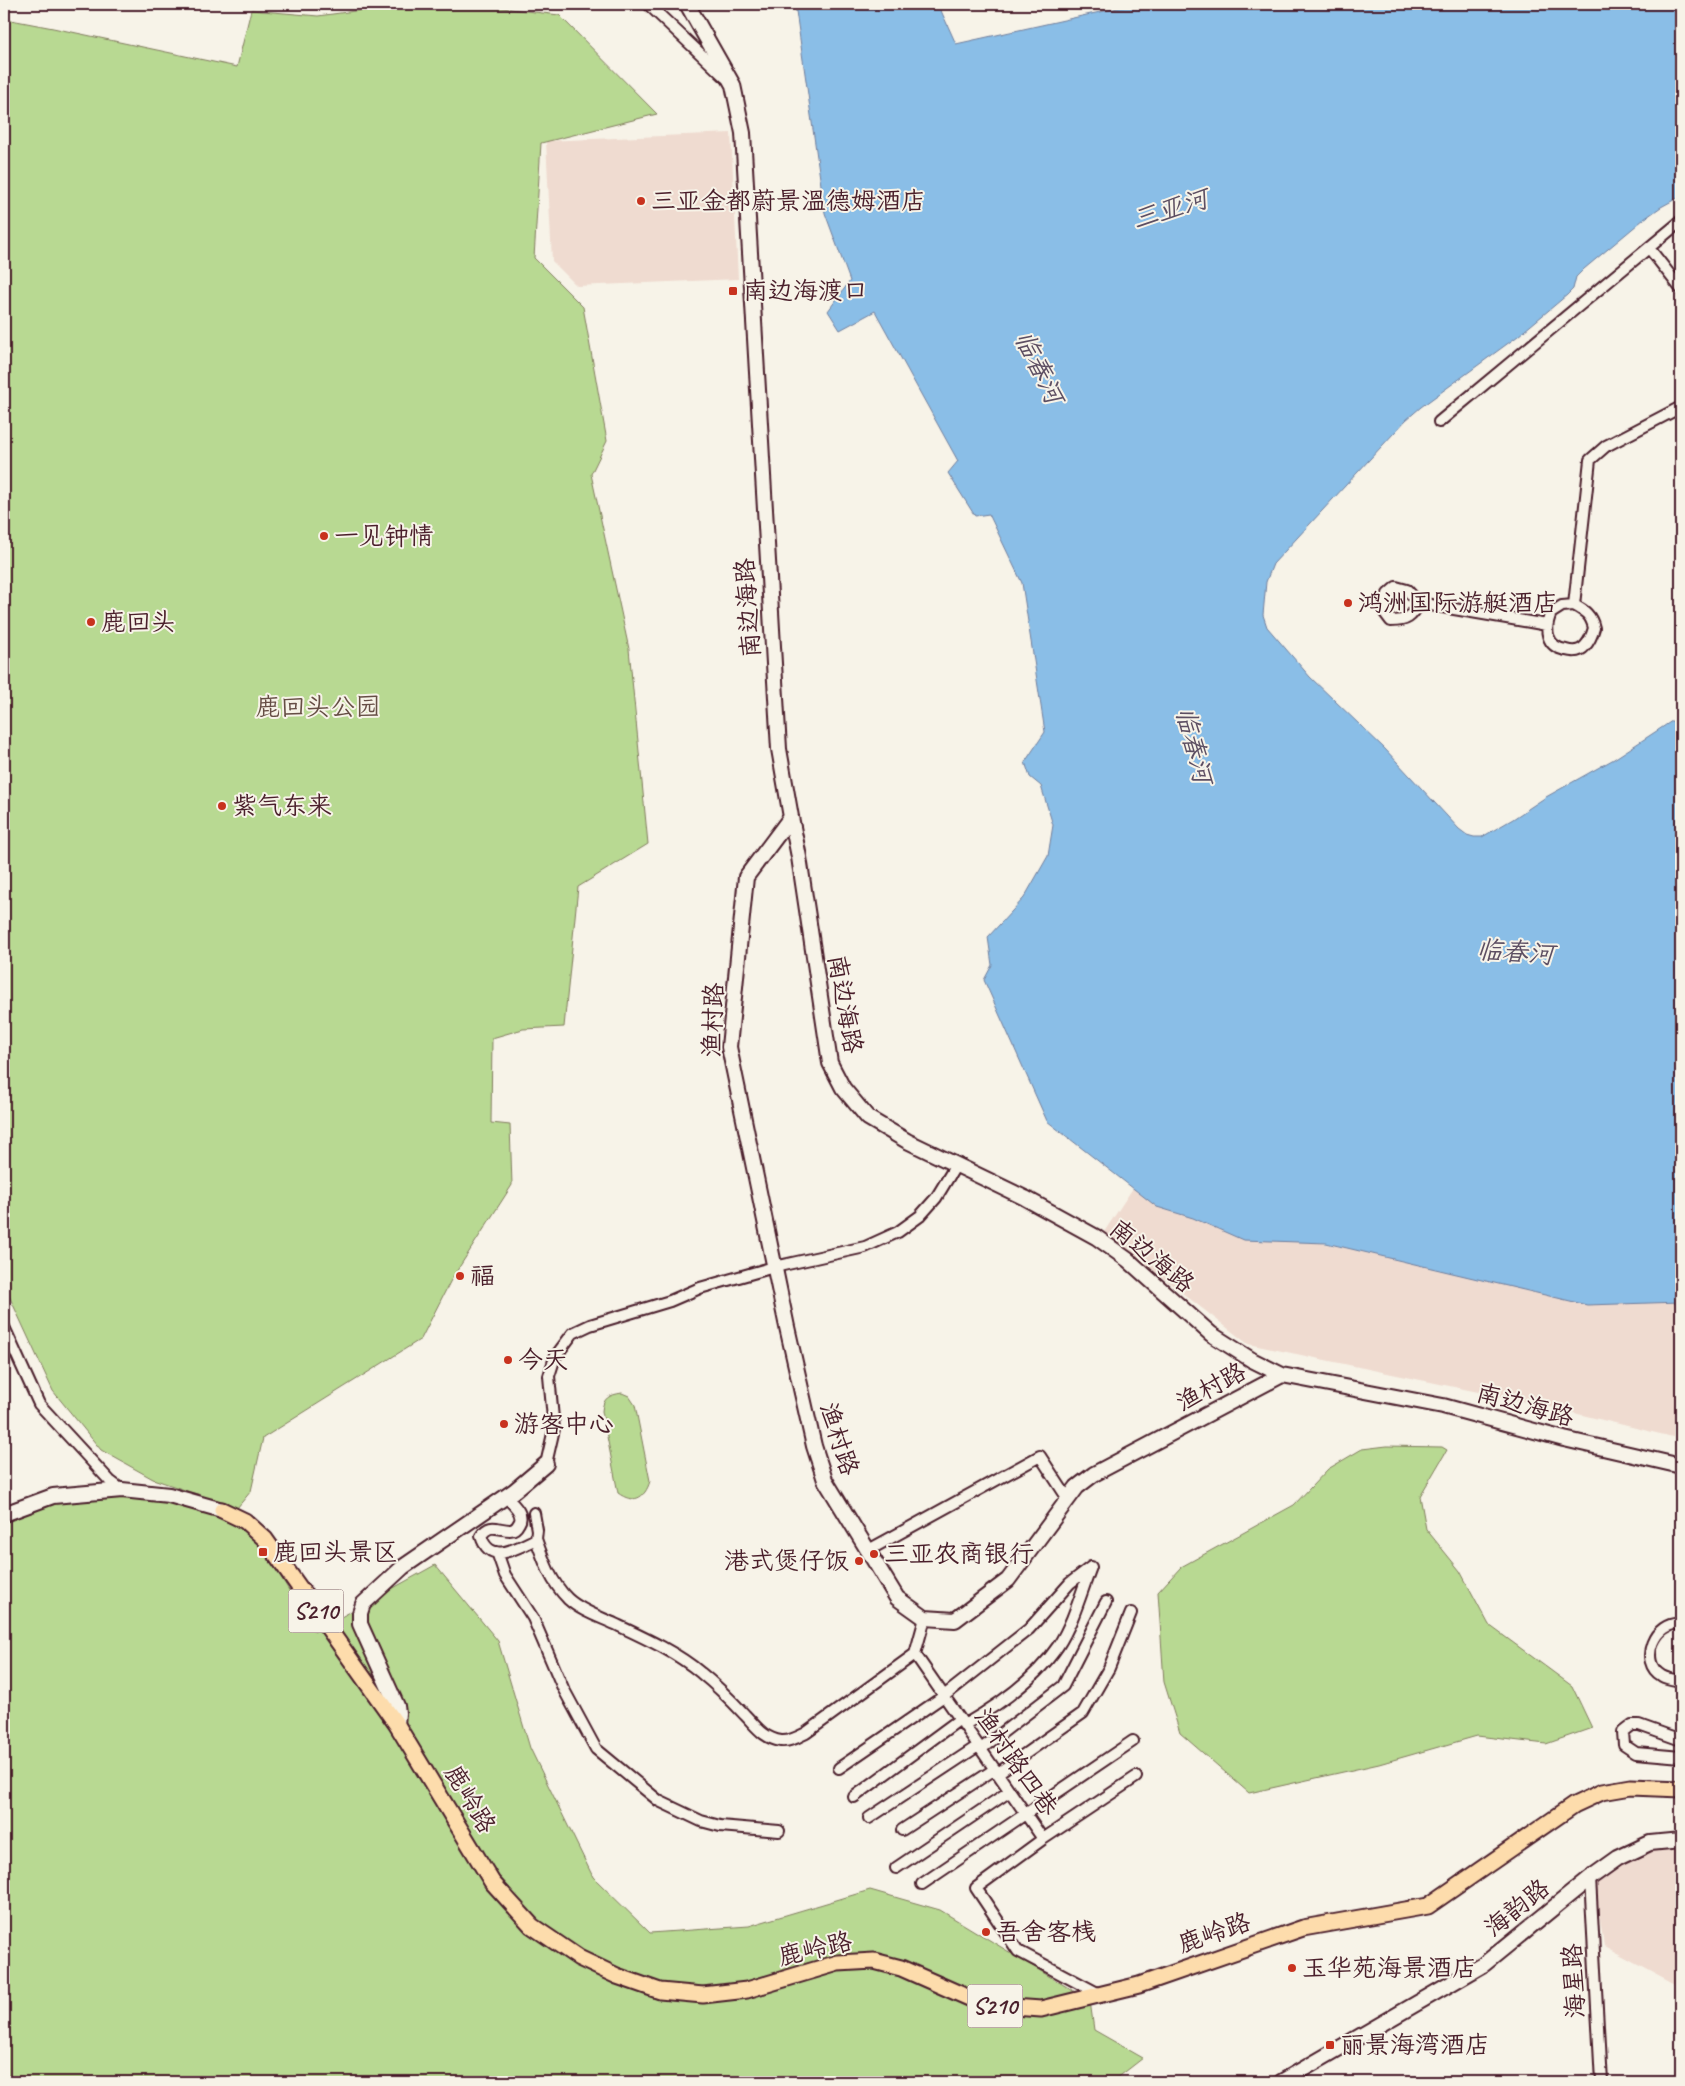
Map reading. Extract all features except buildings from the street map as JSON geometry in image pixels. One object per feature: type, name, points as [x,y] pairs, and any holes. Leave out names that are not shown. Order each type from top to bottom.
[{"type":"main road","name":"南边海路","points":[[687,4],[732,84],[743,133],[779,748],[799,856],[830,1063],[843,1088],[868,1118],[908,1141],[1025,1198],[1096,1237],[1128,1260],[1211,1334],[1252,1360],[1282,1375],[1443,1406],[1564,1439],[1681,1466]]},
{"type":"main road","name":"渔村路","points":[[791,818],[746,877],[729,1047],[774,1267],[814,1446],[825,1480],[897,1598],[925,1618],[955,1620],[1008,1580],[1077,1487],[1094,1474],[1282,1375]]},
{"type":"main road","points":[[397,1725],[397,1706],[360,1624],[360,1612],[363,1604],[403,1567],[506,1497],[546,1464]]},
{"type":"main road","points":[[4,1514],[53,1496],[122,1490],[169,1495],[222,1510]]},
{"type":"main road","name":"鹿岭路","points":[[222,1510],[245,1522],[265,1539],[397,1725],[492,1882],[532,1926],[579,1958],[617,1976],[660,1991],[703,1995],[747,1990],[838,1963],[874,1961],[901,1968],[985,2005],[1041,2009],[1139,1985],[1303,1928],[1428,1906],[1574,1805],[1602,1792],[1631,1787],[1681,1789]]},
{"type":"main road","name":"海韵路","points":[[1281,2082],[1483,1965],[1590,1878],[1618,1858],[1650,1843],[1681,1840]]},
{"type":"street","points":[[648,4],[732,84]]},
{"type":"street","points":[[1439,422],[1681,221]]},
{"type":"street","points":[[1649,248],[1681,289]]},
{"type":"street","points":[[1574,605],[1590,460],[1606,446],[1681,407]]},
{"type":"street","points":[[1420,602],[1547,625]]},
{"type":"street","points":[[1574,605],[1586,612],[1592,620],[1594,628],[1584,648],[1575,652],[1558,649],[1550,641],[1546,630],[1551,613],[1562,606],[1574,605]]},
{"type":"street","points":[[546,1464],[554,1429],[549,1376],[555,1357],[573,1333],[590,1325],[670,1301],[700,1288],[774,1267],[865,1247],[898,1232],[920,1216],[936,1198],[956,1165]]},
{"type":"street","points":[[4,1326],[39,1404],[99,1470],[122,1490]]},
{"type":"street","points":[[867,1551],[1040,1456],[1068,1499]]},
{"type":"street","points":[[506,1497],[515,1506],[521,1516],[521,1521],[516,1528],[510,1530],[492,1527],[481,1536],[484,1545],[489,1550],[511,1552],[536,1539]]},
{"type":"street","points":[[534,1514],[537,1530],[536,1539],[548,1572],[558,1588],[570,1600],[586,1611],[671,1652],[701,1672],[746,1716],[756,1729],[765,1735],[781,1741],[790,1740],[806,1733],[915,1654],[925,1618]]},
{"type":"street","points":[[497,1552],[505,1575],[533,1618],[574,1711],[596,1750],[659,1801],[701,1821],[720,1826],[779,1831]]},
{"type":"street","points":[[839,1768],[944,1696],[1029,1629],[1070,1583],[1091,1567],[1072,1618],[1058,1645],[1041,1666],[999,1705],[962,1722],[854,1797]]},
{"type":"street","points":[[869,1818],[980,1747],[1063,1686],[1106,1602]]},
{"type":"street","points":[[902,1830],[996,1771],[1083,1712],[1109,1668],[1131,1613]]},
{"type":"street","points":[[1681,1624],[1676,1623],[1659,1632],[1650,1649],[1650,1664],[1661,1676],[1681,1681]]},
{"type":"street","name":"渔村路四巷","points":[[915,1654],[1044,1839],[976,1888],[1018,1951],[1102,1995]]},
{"type":"street","points":[[1681,1740],[1639,1725],[1632,1725],[1623,1732],[1624,1745],[1636,1753],[1681,1756]]},
{"type":"street","points":[[922,1884],[1133,1741]]},
{"type":"street","points":[[1044,1839],[1136,1777]]},
{"type":"street","points":[[896,1868],[1010,1791]]},
{"type":"street","name":"海星路","points":[[1590,1878],[1601,2082]]},
{"type":"shaded area","name":"三亚金都蔚景温德姆酒店","points":[[731,133],[738,279],[577,286],[552,261],[546,141]]},
{"type":"shaded area","points":[[1135,1185],[1222,1223],[1569,1293],[1681,1303],[1681,1439],[1545,1406],[1248,1344],[1104,1232]]},
{"type":"shaded area","points":[[1681,1841],[1681,1987],[1604,1946],[1594,1882],[1619,1859]]},
{"type":"green space","name":"鹿回头公园","points":[[406,4],[469,4],[559,15],[657,114],[541,143],[534,258],[583,307],[607,441],[591,474],[629,649],[648,844],[578,887],[564,1027],[523,1029],[492,1038],[491,1123],[510,1125],[512,1185],[451,1280],[421,1339],[263,1438],[251,1491],[237,1508],[153,1479],[101,1450],[53,1391],[4,1285],[4,21],[11,20],[53,28],[237,67],[251,10],[318,16]]},
{"type":"green space","points":[[622,1393],[629,1396],[635,1405],[650,1481],[642,1496],[633,1499],[618,1493],[602,1411],[607,1398]]},
{"type":"green space","points":[[1387,1446],[1442,1447],[1447,1450],[1420,1496],[1426,1529],[1460,1571],[1489,1625],[1572,1686],[1592,1728],[1546,1744],[1477,1736],[1379,1764],[1249,1793],[1180,1733],[1164,1682],[1158,1592],[1181,1567],[1294,1505],[1328,1469],[1362,1449]]},
{"type":"green space","points":[[100,1486],[203,1506],[251,1527],[314,1632],[435,1565],[498,1641],[530,1748],[593,1877],[650,1933],[749,1926],[870,1890],[940,1910],[1090,2001],[1094,2030],[1143,2058],[1112,2082],[4,2082],[4,1518]]},
{"type":"water","points":[[795,4],[938,4],[956,44],[1136,4],[1681,4],[1681,196],[1644,219],[1584,269],[1576,277],[1573,289],[1518,336],[1406,420],[1273,564],[1266,582],[1263,615],[1267,627],[1310,677],[1385,749],[1459,829],[1467,835],[1474,837],[1482,837],[1513,819],[1546,797],[1614,759],[1681,715],[1681,1302],[1587,1305],[1326,1243],[1243,1240],[1193,1218],[1157,1207],[1047,1121],[984,980],[992,965],[988,937],[1024,898],[1048,856],[1053,825],[1041,786],[1030,777],[1025,762],[1045,732],[1022,583],[989,514],[975,516],[948,473],[958,461],[875,311],[840,330],[828,311],[850,281],[825,213]]},
{"type":"place","name":"三亚金都蔚景温德姆酒店","points":[[641,201]]},
{"type":"place","name":"南边海渡口","points":[[733,291]]},
{"type":"place","name":"一见钟情","points":[[324,536]]},
{"type":"place","name":"鸿洲国际游艇酒店","points":[[1348,603]]},
{"type":"place","name":"鹿回头","points":[[91,622]]},
{"type":"place","name":"紫气东来","points":[[222,806]]},
{"type":"place","name":"福","points":[[460,1276]]},
{"type":"place","name":"今天","points":[[508,1360]]},
{"type":"place","name":"游客中心","points":[[504,1424]]},
{"type":"place","name":"鹿回头景区","points":[[263,1552]]},
{"type":"place","name":"三亚农商银行","points":[[874,1554]]},
{"type":"place","name":"港式煲仔饭","points":[[859,1561]]},
{"type":"place","name":"吾舍客栈","points":[[986,1932]]},
{"type":"place","name":"玉华苑海景酒店","points":[[1292,1968]]},
{"type":"place","name":"丽景海湾酒店","points":[[1330,2045]]},
{"type":"water label","name":"三亚河","points":[[1170,209]]},
{"type":"water label","name":"临春河","points":[[1039,367]]},
{"type":"water label","name":"临春河","points":[[1194,745]]},
{"type":"water label","name":"临春河","points":[[1515,952]]}]
